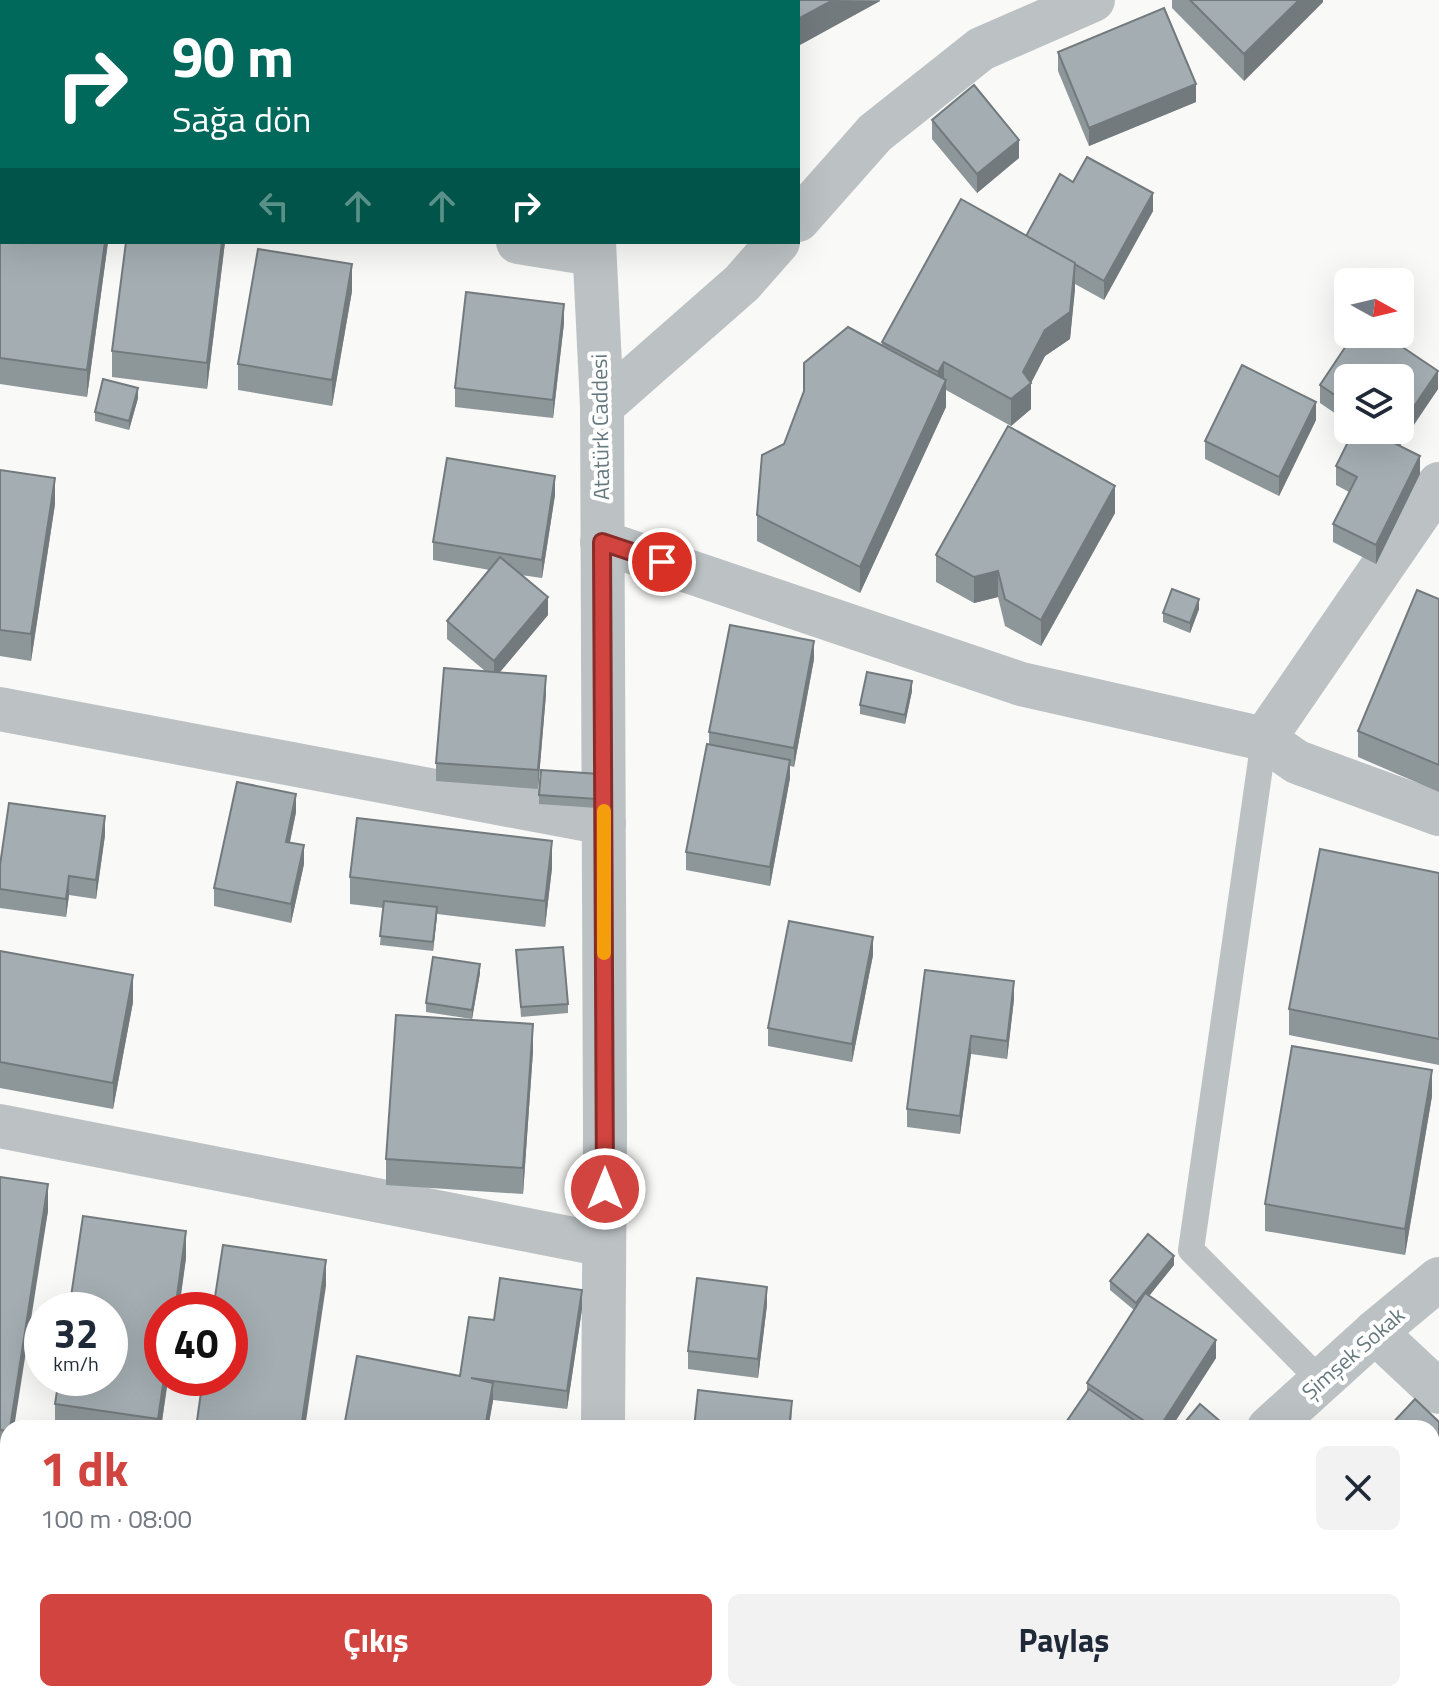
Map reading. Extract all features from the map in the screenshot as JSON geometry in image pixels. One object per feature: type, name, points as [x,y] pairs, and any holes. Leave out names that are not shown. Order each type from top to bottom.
[{"type":"street","points":[[800,218],[875,133],[981,49],[1093,0]]},
{"type":"street","points":[[543,244],[594,248]]},
{"type":"street","points":[[602,406],[742,283],[776,244]]},
{"type":"street","name":"Atatürk Caddesi","points":[[594,248],[602,406],[603,1420]]},
{"type":"street","points":[[1264,739],[1439,484]]},
{"type":"street","points":[[602,542],[1021,684],[1264,739],[1297,762],[1439,814]]},
{"type":"street","points":[[0,709],[604,823]]},
{"type":"street","points":[[0,1126],[604,1245]]},
{"type":"street","name":"Şimşek Sokak","points":[[1278,1420],[1439,1279]]},
{"type":"street","points":[[1375,1332],[1439,1392]]},
{"type":"lane","points":[[1264,739],[1191,1250],[1320,1380]]},
{"type":"building","points":[[800,0],[833,0],[800,18]]},
{"type":"building","points":[[1190,0],[1299,0],[1244,54]]},
{"type":"building","points":[[1164,8],[1196,84],[1089,128],[1058,52]]},
{"type":"building","points":[[974,85],[1019,140],[977,174],[932,120]]},
{"type":"building","points":[[1087,157],[1153,193],[1104,281],[1026,236],[1060,174],[1073,182]]},
{"type":"building","points":[[961,199],[1075,263],[1070,312],[1045,330],[1023,372],[1031,383],[1011,399],[944,362],[938,372],[882,342]]},
{"type":"building","points":[[0,244],[105,244],[87,370],[0,358]]},
{"type":"building","points":[[126,244],[222,244],[207,363],[112,351]]},
{"type":"building","points":[[258,249],[352,264],[332,380],[238,364]]},
{"type":"building","points":[[466,292],[564,304],[553,400],[455,388]]},
{"type":"building","points":[[848,327],[946,380],[860,567],[757,515],[762,455],[784,444],[804,391],[804,363]]},
{"type":"building","points":[[1345,348],[1404,348],[1438,371],[1414,406],[1414,364],[1334,364]]},
{"type":"building","points":[[1334,364],[1334,394],[1320,385]]},
{"type":"building","points":[[1242,365],[1316,402],[1279,477],[1205,441]]},
{"type":"building","points":[[103,379],[138,388],[129,421],[95,412]]},
{"type":"building","points":[[1008,426],[1115,486],[1041,620],[1005,599],[998,571],[974,577],[936,555]]},
{"type":"building","points":[[1347,444],[1396,444],[1420,456],[1376,545],[1333,524],[1357,477],[1336,466]]},
{"type":"building","points":[[447,458],[555,476],[542,560],[433,542]]},
{"type":"building","points":[[0,470],[55,478],[31,634],[0,630]]},
{"type":"building","points":[[500,557],[548,597],[494,661],[447,621]]},
{"type":"building","points":[[1172,589],[1199,599],[1190,623],[1163,613]]},
{"type":"building","points":[[1417,590],[1439,599],[1439,765],[1358,731]]},
{"type":"building","points":[[730,625],[814,641],[794,748],[709,732]]},
{"type":"building","points":[[444,668],[546,676],[538,770],[436,763]]},
{"type":"building","points":[[867,672],[912,681],[905,715],[860,705]]},
{"type":"building","points":[[707,744],[790,760],[770,867],[686,852]]},
{"type":"building","points":[[541,770],[599,774],[597,799],[539,795]]},
{"type":"building","points":[[237,782],[296,794],[286,842],[304,845],[291,904],[214,888]]},
{"type":"building","points":[[9,803],[105,816],[96,880],[69,876],[66,899],[0,889],[0,865]]},
{"type":"building","points":[[357,818],[552,841],[545,901],[350,877]]},
{"type":"building","points":[[1320,849],[1439,873],[1439,1039],[1289,1009]]},
{"type":"building","points":[[384,901],[437,907],[433,942],[380,936]]},
{"type":"building","points":[[789,921],[873,937],[852,1044],[768,1028]]},
{"type":"building","points":[[563,947],[568,1004],[521,1007],[516,950]]},
{"type":"building","points":[[0,951],[133,975],[113,1083],[0,1062]]},
{"type":"building","points":[[433,957],[480,964],[472,1010],[426,1003]]},
{"type":"building","points":[[925,970],[1014,981],[1007,1041],[971,1036],[960,1116],[907,1109]]},
{"type":"building","points":[[396,1015],[533,1024],[523,1168],[386,1159]]},
{"type":"building","points":[[1292,1046],[1432,1070],[1405,1229],[1265,1204]]},
{"type":"building","points":[[0,1177],[48,1184],[31,1292],[24,1292],[24,1338],[11,1420],[0,1420]]},
{"type":"building","points":[[83,1216],[186,1231],[178,1292],[144,1292],[144,1396],[161,1396],[158,1419],[55,1404],[56,1396],[128,1396],[128,1292],[72,1292]]},
{"type":"building","points":[[1148,1234],[1174,1256],[1136,1303],[1110,1281]]},
{"type":"building","points":[[223,1245],[326,1260],[302,1420],[197,1420],[200,1396],[248,1396],[248,1292],[216,1292]]},
{"type":"building","points":[[500,1278],[582,1290],[567,1391],[471,1378],[493,1383],[486,1420],[345,1420],[357,1356],[460,1376],[469,1317],[494,1320]]},
{"type":"building","points":[[697,1278],[767,1287],[758,1359],[688,1351]]},
{"type":"building","points":[[1145,1293],[1216,1340],[1164,1420],[1143,1420],[1087,1383]]},
{"type":"building","points":[[1089,1389],[1134,1420],[1068,1420]]},
{"type":"building","points":[[698,1390],[792,1401],[790,1420],[695,1420]]},
{"type":"building","points":[[1415,1399],[1437,1420],[1395,1420]]},
{"type":"building","points":[[1200,1404],[1219,1420],[1187,1420]]},
{"type":"slow traffic","points":[[604,811],[604,953]]},
{"type":"route","points":[[605,1189],[602,542],[662,562]]}]
